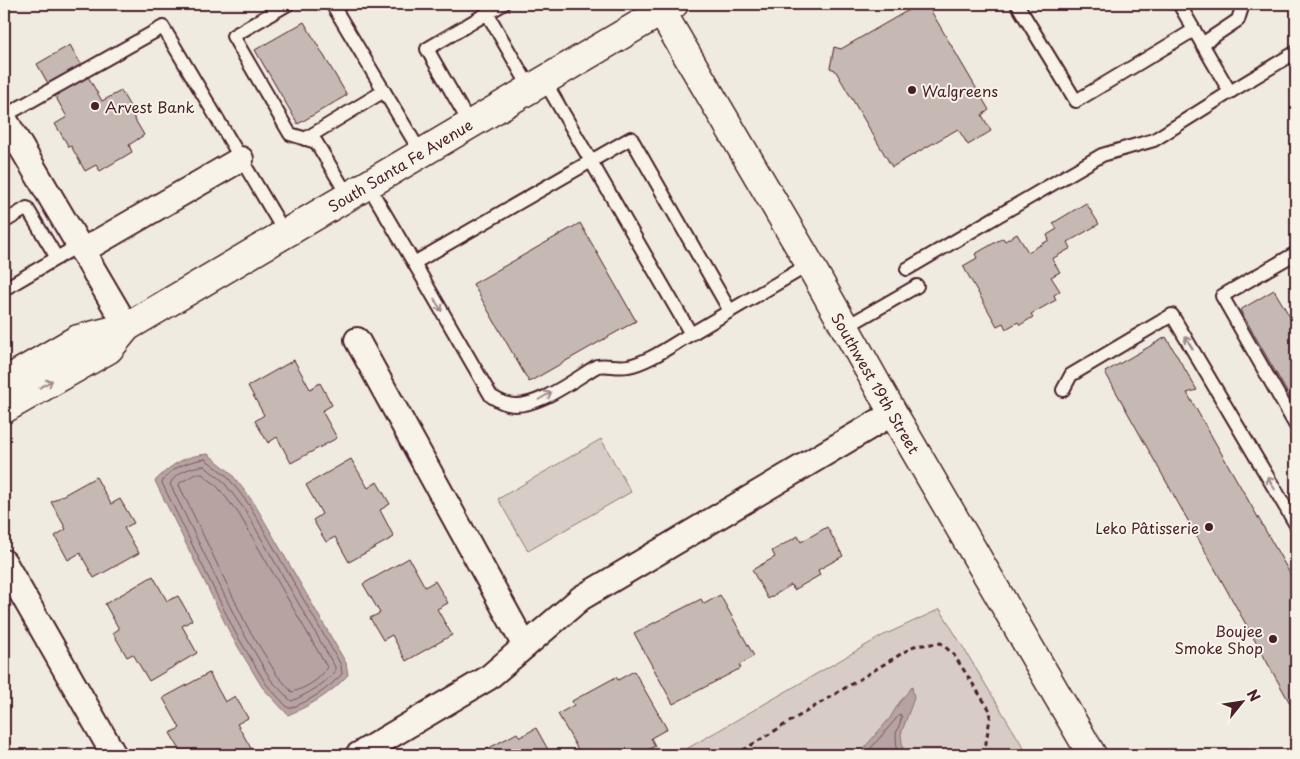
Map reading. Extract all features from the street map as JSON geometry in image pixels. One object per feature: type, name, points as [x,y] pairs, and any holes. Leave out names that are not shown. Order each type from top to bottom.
[{"type":"main road","name":"South Santa Fe Avenue","points":[[4,382],[78,339],[127,327],[537,84],[664,6]]},
{"type":"main road","name":"Southwest 19th Street","points":[[664,6],[810,264],[844,328],[1092,755]]},
{"type":"main road","name":"South Santa Fe Avenue","points":[[4,408],[108,349],[127,327]]},
{"type":"street","points":[[4,117],[127,327]]},
{"type":"street","points":[[80,248],[241,159]]},
{"type":"street","points":[[356,340],[525,646]]},
{"type":"street","points":[[358,755],[488,678],[580,598],[893,413]]},
{"type":"street","points":[[4,562],[114,755]]},
{"type":"lane","points":[[288,4],[233,36],[290,134],[316,142],[358,190],[414,263],[491,396],[510,404],[537,401],[596,366],[605,364],[625,367],[638,364],[810,264]]},
{"type":"lane","points":[[332,4],[421,153]]},
{"type":"lane","points":[[470,124],[427,49],[502,4]]},
{"type":"lane","points":[[1017,4],[1076,101],[1194,30]]},
{"type":"lane","points":[[1178,4],[1230,92]]},
{"type":"lane","points":[[1202,44],[1238,20],[1243,4]]},
{"type":"lane","points":[[487,13],[592,160],[691,334]]},
{"type":"lane","points":[[4,117],[162,26],[285,234]]},
{"type":"lane","points":[[907,269],[1102,155],[1154,140],[1296,52]]},
{"type":"lane","points":[[305,139],[384,92]]},
{"type":"lane","points":[[414,263],[631,138],[730,311]]},
{"type":"lane","points":[[4,222],[27,208],[57,258]]},
{"type":"lane","points":[[4,289],[57,258],[80,248]]},
{"type":"lane","points":[[1296,253],[1222,296],[1222,298],[1296,426]]},
{"type":"lane","points":[[844,328],[917,286]]},
{"type":"lane","points":[[1063,390],[1071,375],[1172,314],[1296,525]]},
{"type":"path","points":[[735,755],[914,646],[941,643],[954,655],[992,712],[984,755]]},
{"type":"shaded area","points":[[601,439],[631,492],[528,551],[498,499]]},
{"type":"shaded area","points":[[940,609],[1028,755],[676,755],[882,636]]},
{"type":"water","points":[[208,454],[230,472],[254,503],[346,663],[348,675],[341,682],[320,698],[288,715],[262,687],[231,635],[155,481],[179,462]]},
{"type":"water","points":[[912,687],[914,698],[901,734],[903,751],[901,755],[858,755],[890,718]]},
{"type":"building","name":"Walgreens","points":[[919,4],[927,4],[989,110],[982,115],[991,131],[968,145],[958,129],[892,167],[835,70],[830,68],[834,47],[841,49]]},
{"type":"building","points":[[304,22],[347,95],[298,124],[255,50]]},
{"type":"building","name":"Arvest Bank","points":[[70,45],[102,101],[121,91],[144,135],[129,145],[132,152],[100,171],[96,165],[85,171],[71,146],[69,147],[55,124],[67,117],[37,64]]},
{"type":"building","points":[[1086,203],[1099,224],[1068,242],[1071,248],[1052,259],[1060,272],[1051,277],[1060,291],[1054,295],[1056,300],[1031,314],[1033,317],[1020,325],[1018,322],[1006,329],[1003,323],[997,326],[963,266],[977,258],[975,254],[1003,238],[1005,241],[1017,234],[1028,252],[1049,240],[1047,235],[1057,229],[1053,223]]},
{"type":"building","points":[[580,223],[636,321],[529,382],[473,284]]},
{"type":"building","points":[[1274,290],[1296,327],[1296,408],[1240,310]]},
{"type":"building","points":[[1166,337],[1197,390],[1187,393],[1296,584],[1296,714],[1105,372]]},
{"type":"building","points":[[294,360],[310,389],[320,383],[332,405],[322,411],[337,438],[291,463],[277,437],[268,443],[255,421],[264,415],[248,386]]},
{"type":"building","points":[[351,459],[368,488],[377,482],[390,504],[380,510],[394,537],[349,562],[335,537],[326,542],[313,520],[322,514],[306,485]]},
{"type":"building","points":[[96,477],[111,504],[120,499],[134,523],[124,528],[139,553],[94,578],[80,553],[68,560],[55,536],[66,529],[51,502]]},
{"type":"building","points":[[827,527],[843,556],[818,570],[820,575],[794,590],[791,585],[768,599],[752,570],[775,557],[772,551],[798,536],[801,542]]},
{"type":"building","points":[[409,558],[425,587],[435,581],[448,603],[437,609],[452,635],[406,661],[392,635],[383,640],[370,618],[380,613],[363,584]]},
{"type":"building","points":[[153,576],[167,601],[178,596],[192,620],[182,626],[197,653],[149,681],[133,654],[127,657],[113,633],[119,629],[105,604]]},
{"type":"building","points":[[720,595],[754,656],[739,665],[741,668],[673,704],[634,633],[701,599],[704,604]]},
{"type":"building","points":[[634,671],[667,729],[651,738],[655,746],[639,755],[581,755],[558,714],[574,705],[572,701],[616,677],[618,680]]},
{"type":"building","points":[[209,673],[225,702],[235,696],[248,718],[237,724],[252,750],[242,755],[195,755],[192,750],[183,755],[170,733],[180,728],[163,698]]},
{"type":"building","points":[[536,728],[551,755],[476,755],[517,733],[520,737]]},
{"type":"place","name":"Walgreens","points":[[912,90]]},
{"type":"place","name":"Arvest Bank","points":[[95,106]]},
{"type":"place","name":"Leko Pâtisserie","points":[[1209,527]]},
{"type":"place","name":"Boujee Smoke Shop","points":[[1273,639]]}]
